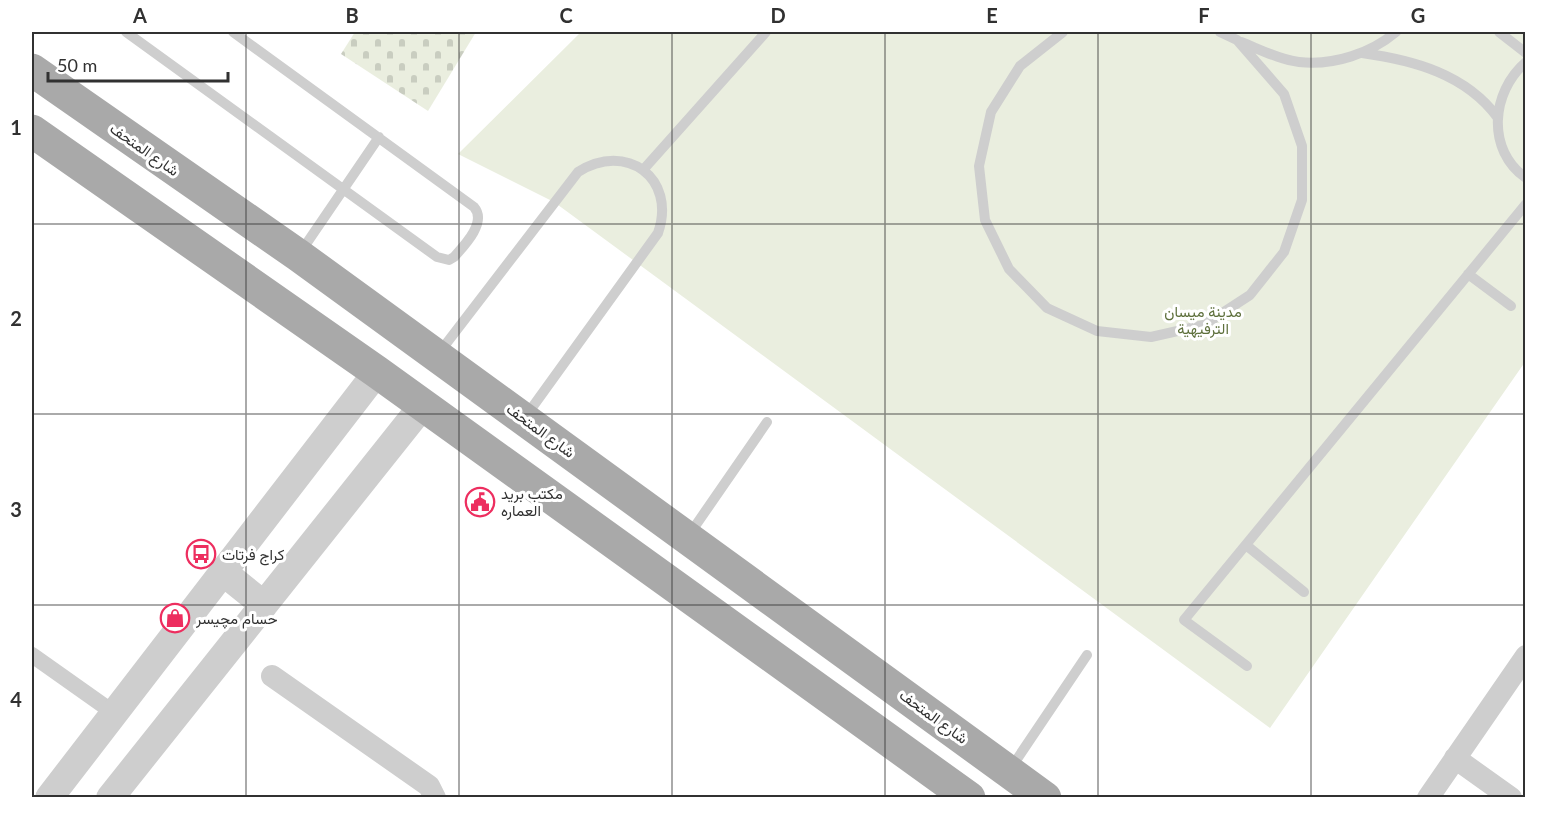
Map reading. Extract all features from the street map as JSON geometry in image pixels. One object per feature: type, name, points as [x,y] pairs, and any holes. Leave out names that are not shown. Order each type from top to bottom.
[{"type":"main road","name":"شارع المتحف","points":[[32,70],[298,255],[1046,798]]},
{"type":"main road","points":[[32,130],[377,372],[969,798]]},
{"type":"street","points":[[49,798],[377,372]]},
{"type":"street","points":[[110,798],[423,405]]},
{"type":"street","points":[[223,572],[264,605]]},
{"type":"street","points":[[32,655],[114,713]]},
{"type":"street","points":[[1428,798],[1526,656]]},
{"type":"street","points":[[272,676],[429,786],[435,798]]},
{"type":"street","points":[[1455,759],[1511,798]]},
{"type":"lane","points":[[126,32],[443,260],[454,257],[475,228],[479,215],[474,207],[233,32]]},
{"type":"lane","points":[[643,170],[766,32]]},
{"type":"lane","points":[[1063,32],[1020,66],[991,112],[979,166],[985,220],[1009,269],[1047,308],[1096,331],[1151,337],[1204,324],[1250,295],[1284,252],[1302,200],[1302,146],[1284,94],[1234,36]]},
{"type":"lane","points":[[1220,32],[1299,62],[1342,60],[1382,44],[1396,32]]},
{"type":"lane","points":[[1499,32],[1526,53]]},
{"type":"lane","points":[[1360,53],[1423,65],[1446,75],[1480,97],[1498,118]]},
{"type":"lane","points":[[1526,62],[1505,86],[1498,105],[1501,144],[1509,162],[1526,178]]},
{"type":"lane","points":[[298,255],[378,137]]},
{"type":"lane","points":[[437,355],[578,172],[603,160],[617,160],[643,170],[660,192],[663,220],[658,233],[524,418]]},
{"type":"lane","points":[[1247,666],[1184,620],[1526,204]]},
{"type":"lane","points":[[1468,274],[1512,306]]},
{"type":"lane","points":[[688,536],[768,422]]},
{"type":"lane","points":[[1246,545],[1304,592]]},
{"type":"lane","points":[[1009,771],[1087,655]]},
{"type":"green space","points":[[355,32],[476,32],[428,111],[341,54]]},
{"type":"green space","name":"مدينة ميسان الترفيهية","points":[[581,32],[1525,32],[1525,362],[1270,728],[554,202],[458,154]]},
{"type":"place","name":"مكتب بريد العماره","points":[[480,502]]},
{"type":"place","name":"كراج فرتات","points":[[201,554]]},
{"type":"place","name":"حسام مچيسر","points":[[175,618]]}]
